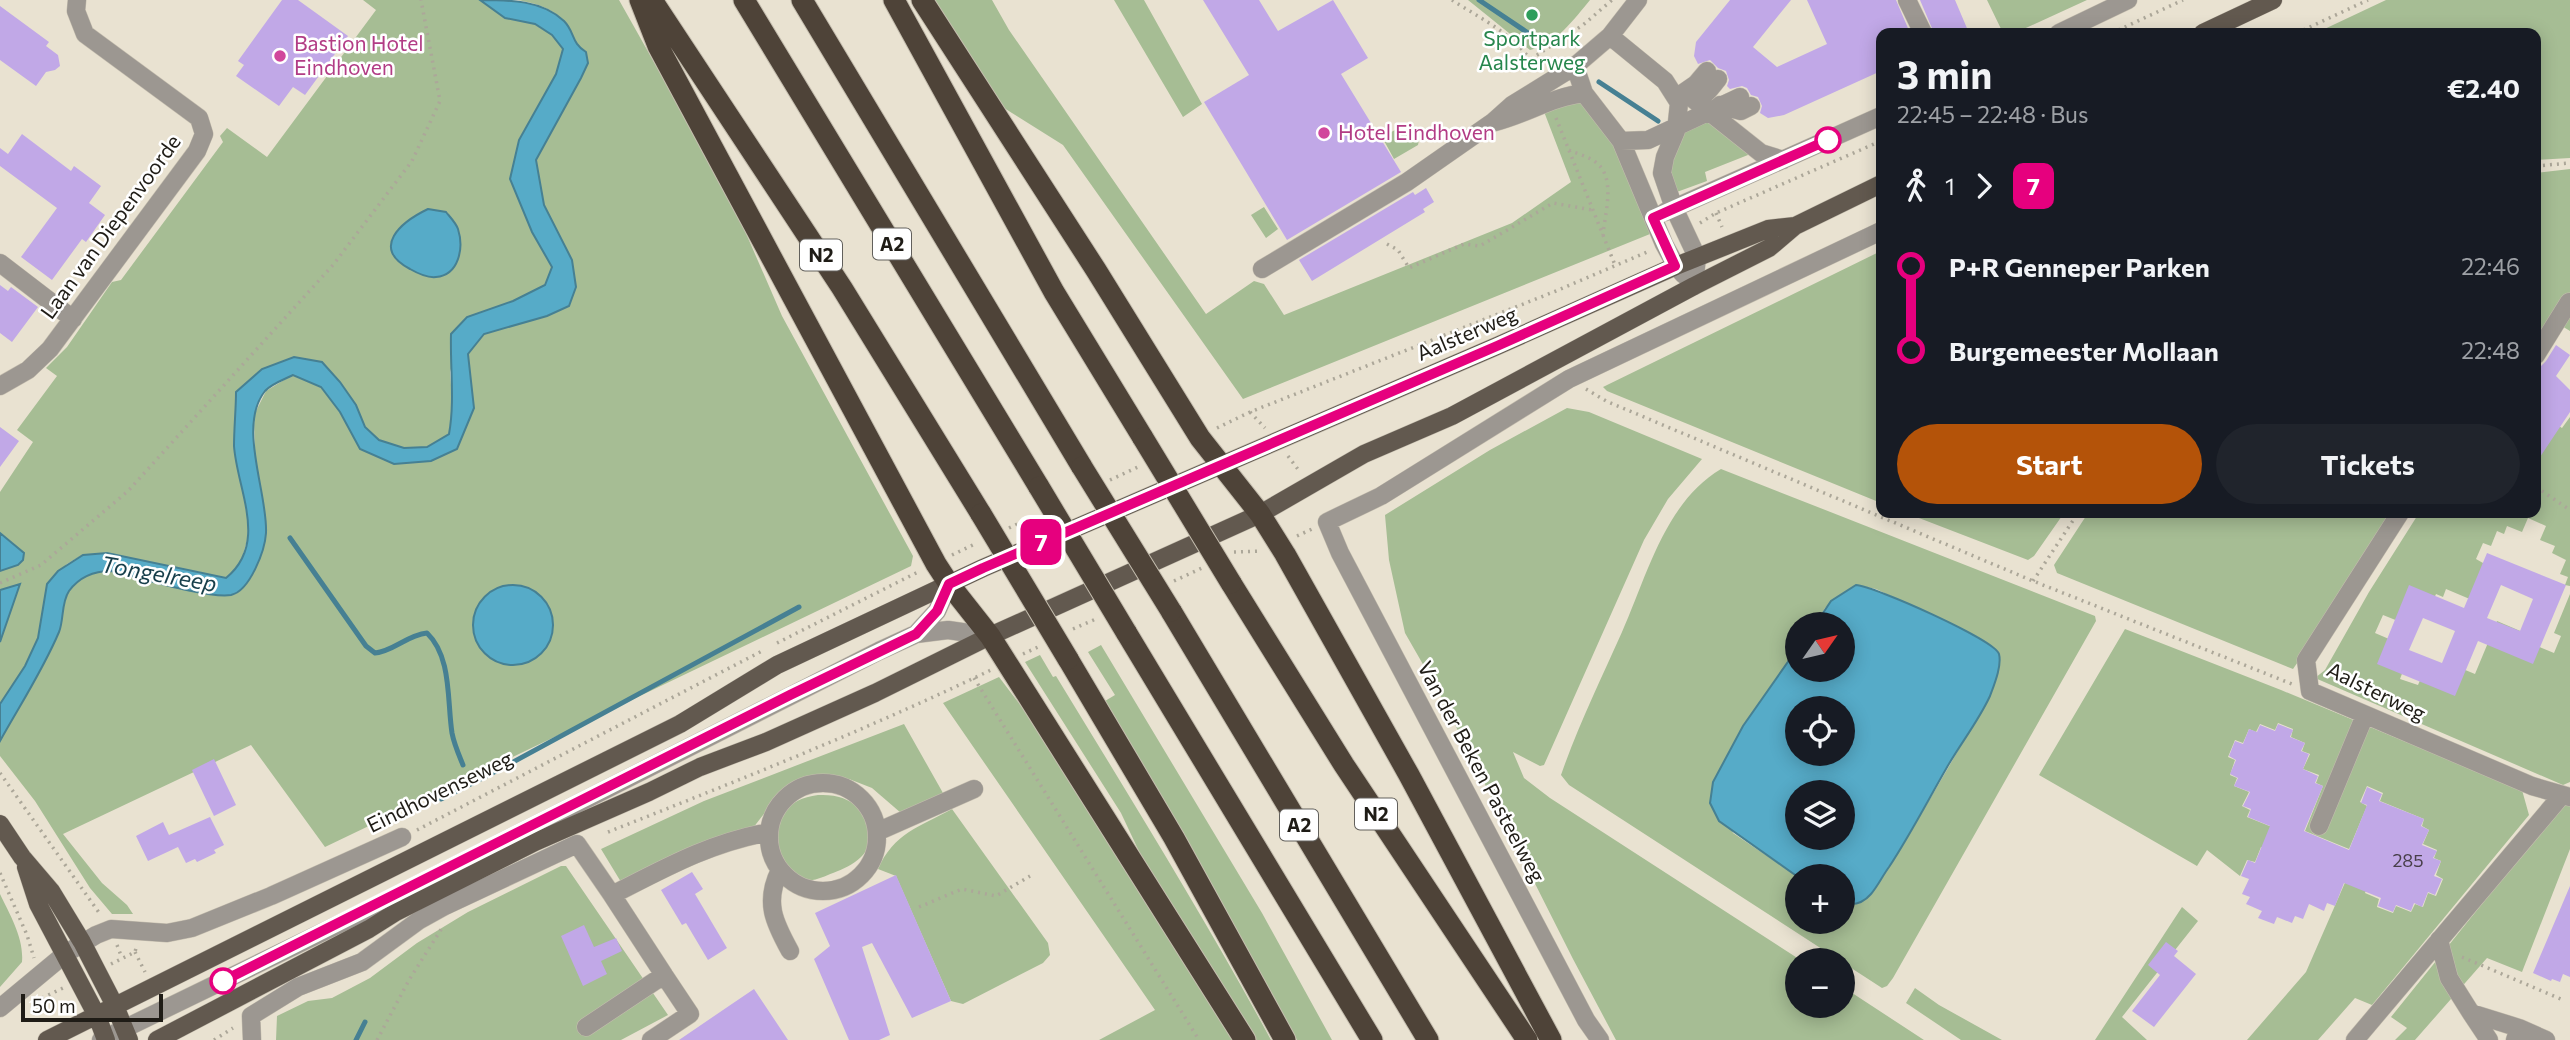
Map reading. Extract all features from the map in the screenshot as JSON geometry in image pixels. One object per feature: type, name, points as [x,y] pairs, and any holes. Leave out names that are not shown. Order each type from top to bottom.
[{"type":"highway","name":"N2","points":[[640,0],[658,46],[949,584]]},
{"type":"highway","name":"N2","points":[[652,0],[842,288],[981,514],[1180,849],[1285,1040]]},
{"type":"highway","name":"A2","points":[[744,0],[1372,1040]]},
{"type":"highway","name":"A2","points":[[802,0],[1428,1040]]},
{"type":"highway","name":"N2","points":[[894,0],[1054,292],[1231,583],[1344,765],[1527,1040]]},
{"type":"highway","points":[[922,0],[1096,270],[1200,438],[1260,514]]},
{"type":"highway","name":"N2","points":[[1260,514],[1409,775],[1551,1040]]},
{"type":"highway","points":[[949,584],[990,636],[1245,1040]]},
{"type":"main road","points":[[2214,28],[2273,0]]},
{"type":"main road","name":"Aalsterweg","points":[[157,1040],[396,912],[534,842],[589,820],[700,767],[766,742],[990,636],[1260,514],[1364,453],[1452,416],[1769,248],[1795,226],[1876,186]]},
{"type":"main road","name":"Aalsterweg","points":[[115,1006],[680,724],[777,666],[901,606],[1275,440],[1508,342],[1675,266],[1768,229],[1795,226]]},
{"type":"main road","points":[[0,824],[22,857],[51,891],[82,942],[127,1034]]},
{"type":"main road","points":[[22,857],[38,904],[97,1016],[104,1039]]},
{"type":"main road","points":[[47,1040],[115,1006]]},
{"type":"street","name":"Laan van Diepenvoorde","points":[[0,386],[28,370],[50,349],[197,151],[204,135],[199,118],[85,34],[76,11],[77,0]]},
{"type":"street","points":[[1262,269],[1407,182],[1493,122],[1518,116],[1610,36],[1639,0]]},
{"type":"street","points":[[1908,0],[1921,28]]},
{"type":"street","points":[[2069,28],[2128,0]]},
{"type":"street","points":[[1610,36],[1683,94],[1714,108],[1741,111],[1745,101]]},
{"type":"street","points":[[1575,66],[1584,93],[1620,141],[1675,266],[1694,286]]},
{"type":"street","points":[[1683,94],[1705,96],[1713,75]]},
{"type":"street","points":[[1546,93],[1584,93]]},
{"type":"street","points":[[1683,94],[1679,103],[1678,125],[1665,157],[1662,173],[1674,208],[1697,257],[1694,286]]},
{"type":"street","points":[[1620,141],[1648,140],[1714,108]]},
{"type":"street","points":[[1714,108],[1761,153],[1783,160]]},
{"type":"street","points":[[1653,218],[1876,118]]},
{"type":"street","name":"Aalsterweg","points":[[1327,522],[1400,484],[1569,379],[1876,233]]},
{"type":"street","points":[[0,263],[73,319]]},
{"type":"street","points":[[2541,347],[2569,302]]},
{"type":"street","name":"Aalsterweg","points":[[1512,383],[1547,377],[1569,379]]},
{"type":"street","name":"Aalsterweg","points":[[2397,518],[2306,660],[2310,691],[2532,786],[2566,796]]},
{"type":"street","name":"Van der Beken Pasteelweg","points":[[1327,522],[1412,690],[1586,1020],[1600,1040]]},
{"type":"street","points":[[916,634],[937,611],[949,584]]},
{"type":"street","points":[[104,1039],[127,1034],[342,922],[916,634],[948,630],[990,636]]},
{"type":"street","points":[[2319,826],[2365,715]]},
{"type":"street","points":[[832,784],[848,788],[864,799],[874,815],[879,831],[877,853],[861,876],[828,891],[800,888],[784,877],[773,861],[768,842],[769,832],[779,805],[793,792],[809,785],[832,784]]},
{"type":"street","points":[[879,831],[974,789]]},
{"type":"street","points":[[2355,1040],[2566,796]]},
{"type":"street","points":[[612,895],[690,855],[743,837],[769,832]]},
{"type":"street","name":"Eindhovenseweg","points":[[0,1009],[65,954],[82,942],[111,929],[167,933],[192,928],[402,837]]},
{"type":"street","points":[[252,1040],[251,1016],[298,987],[362,962],[418,921],[445,906],[577,844],[690,1014],[651,1040]]},
{"type":"street","points":[[780,870],[772,886],[771,904],[778,930],[790,951]]},
{"type":"street","points":[[2440,944],[2449,978],[2489,1040]]},
{"type":"street","points":[[586,1027],[664,975]]},
{"type":"street","points":[[2471,1013],[2517,1034],[2546,1040]]},
{"type":"path","points":[[0,583],[41,565],[128,491],[333,265],[412,161],[440,102],[421,0]]},
{"type":"path","points":[[1452,0],[1511,40],[1531,59],[1583,25],[1612,0]]},
{"type":"path","points":[[2123,28],[2183,0]]},
{"type":"path","points":[[2308,28],[2368,0]]},
{"type":"path","name":"Aalsterweg","points":[[1200,438],[1250,412],[1615,265],[1546,93]]},
{"type":"path","points":[[1716,213],[1876,143]]},
{"type":"path","name":"Aalsterweg","points":[[1569,150],[1594,161],[1606,175],[1608,190],[1603,236]]},
{"type":"path","points":[[2541,166],[2570,163]]},
{"type":"path","points":[[1387,244],[1398,250],[1409,268],[1464,244],[1480,246],[1553,202],[1592,210]]},
{"type":"path","points":[[1569,379],[1606,401],[1876,515]]},
{"type":"path","points":[[1250,412],[1296,465],[1309,486]]},
{"type":"path","points":[[1102,484],[1139,466]]},
{"type":"path","points":[[2541,490],[2570,510]]},
{"type":"path","points":[[1005,529],[1041,512]]},
{"type":"path","points":[[1883,518],[2032,581],[2310,691]]},
{"type":"path","points":[[2032,581],[2075,518]]},
{"type":"path","points":[[936,564],[981,541]]},
{"type":"path","name":"Eindhovenseweg","points":[[402,837],[896,581],[936,564]]},
{"type":"path","points":[[974,678],[1199,1040]]},
{"type":"path","points":[[577,844],[933,698]]},
{"type":"path","points":[[0,774],[111,929]]},
{"type":"path","points":[[0,873],[27,935],[39,974]]},
{"type":"path","points":[[919,907],[962,889],[996,896],[1030,876]]},
{"type":"path","points":[[377,1040],[409,980],[445,923],[445,906]]},
{"type":"path","points":[[2440,944],[2563,1000]]},
{"type":"path","points":[[122,958],[135,952]]},
{"type":"green space","points":[[363,0],[480,0],[505,18],[534,24],[552,35],[563,49],[556,74],[519,140],[510,179],[532,232],[552,267],[545,285],[513,301],[467,317],[450,372],[453,411],[449,434],[427,447],[404,448],[379,440],[365,427],[356,405],[340,382],[262,369],[234,447],[250,529],[240,566],[227,578],[107,553],[82,555],[67,564],[47,584],[38,638],[25,666],[0,704],[0,642],[20,585],[0,590],[0,571],[18,565],[13,543],[0,533],[0,492],[33,442],[17,430],[57,376],[46,368],[67,347],[112,282],[121,280],[223,142],[220,136],[227,128],[267,157],[376,10]]},
{"type":"green space","points":[[518,0],[619,0],[731,199],[782,316],[913,556],[911,566],[325,847],[251,745],[63,834],[102,883],[127,905],[133,914],[112,914],[90,888],[35,801],[0,756],[0,741],[39,674],[59,632],[66,596],[83,578],[93,573],[111,571],[215,595],[234,595],[266,533],[255,454],[254,415],[266,391],[292,375],[321,387],[340,412],[360,449],[431,461],[474,408],[468,354],[484,334],[547,316],[569,306],[572,260],[544,205],[536,160],[588,63],[563,21],[556,14],[535,4]],"holes":[[[510,585],[520,586],[542,600],[550,616],[552,635],[505,664],[485,652],[474,632],[492,591]]]},
{"type":"green space","points":[[934,0],[992,0],[1009,30],[1206,314],[1254,281],[1264,284],[1284,315],[1512,223],[1571,182],[1543,109],[1566,101],[1582,103],[1615,141],[1650,234],[1243,399],[1063,145],[1004,108]]},
{"type":"green space","points":[[1114,0],[1144,0],[1202,104],[1183,117]]},
{"type":"green space","name":"Sportpark Aalsterweg","points":[[1468,0],[1590,0],[1556,37],[1530,50]]},
{"type":"green space","points":[[1987,0],[2087,0],[2026,28],[2001,28]]},
{"type":"green space","points":[[2386,0],[2570,0],[2570,158],[2541,160],[2541,28],[2327,28]]},
{"type":"green space","points":[[1708,117],[1753,153],[1705,172],[1707,181],[1674,193],[1669,166],[1683,130]]},
{"type":"green space","points":[[1408,123],[1419,140],[1418,145],[1394,159],[1382,137]]},
{"type":"green space","points":[[2570,169],[2570,331],[2552,320],[2541,336],[2541,172]]},
{"type":"green space","points":[[1264,207],[1278,229],[1266,238],[1251,215]]},
{"type":"green space","points":[[1876,253],[1876,501],[1607,391],[1603,387]]},
{"type":"green space","points":[[1567,408],[1589,412],[1702,459],[1668,499],[1644,540],[1544,765],[1540,766],[1513,752],[1524,778],[1550,798],[1785,950],[1785,1018],[1855,1018],[1855,995],[1924,1040],[1616,1040],[1436,687],[1405,633],[1389,560],[1385,515],[1490,450]]},
{"type":"green space","points":[[2544,416],[2562,428],[2570,417],[2570,586],[2565,585],[2568,577],[2560,574],[2566,560],[2552,553],[2555,546],[2540,540],[2546,526],[2528,518],[2541,518],[2541,420]]},
{"type":"green space","points":[[1721,469],[2095,616],[2096,621],[1887,986],[1882,988],[1855,970],[1855,948],[1820,948],[1799,934],[1855,934],[1855,902],[1871,895],[1991,694],[1998,651],[1978,637],[1876,589],[1856,585],[1823,612],[1785,612],[1785,666],[1743,726],[1713,782],[1733,833],[1785,868],[1785,925],[1569,785],[1561,775],[1660,542],[1685,501],[1702,483]]},
{"type":"green space","points":[[1919,518],[2061,518],[2034,556],[2028,560]]},
{"type":"green space","points":[[2085,518],[2390,518],[2331,614],[2293,669],[2057,573],[2054,565]]},
{"type":"green space","points":[[2416,518],[2528,518],[2522,532],[2507,526],[2504,534],[2497,531],[2491,546],[2483,543],[2476,559],[2483,563],[2491,608],[2446,589],[2443,597],[2436,594],[2433,601],[2398,621],[2383,615],[2375,633],[2389,639],[2403,671],[2400,679],[2418,685],[2421,678],[2453,665],[2475,674],[2497,621],[2539,639],[2537,646],[2554,653],[2561,636],[2554,633],[2570,594],[2570,782],[2563,785],[2315,678],[2325,670],[2369,592]]},
{"type":"green space","points":[[2125,629],[2522,790],[2529,815],[2372,1005],[2355,998],[2318,1040],[2247,1040],[2306,972],[2354,862],[2368,885],[2365,893],[2379,899],[2377,907],[2393,913],[2396,906],[2411,912],[2415,904],[2423,907],[2428,893],[2436,896],[2443,879],[2436,875],[2441,861],[2434,858],[2437,850],[2423,844],[2429,830],[2422,826],[2424,819],[2380,801],[2383,793],[2367,786],[2360,802],[2367,806],[2349,849],[2305,831],[2323,786],[2316,783],[2319,775],[2303,769],[2310,754],[2302,751],[2305,743],[2291,737],[2293,729],[2278,723],[2275,730],[2260,724],[2256,732],[2249,729],[2243,743],[2235,740],[2228,757],[2235,760],[2230,775],[2237,778],[2234,786],[2249,792],[2242,806],[2250,810],[2247,817],[2292,835],[2268,850],[2261,847],[2255,862],[2247,860],[2240,876],[2207,850],[2197,866],[2039,775]]},
{"type":"green space","points":[[1101,645],[1262,913],[1332,1040],[1297,1040],[1208,877],[1105,701],[1115,695],[1088,652]]},
{"type":"green space","points":[[1040,655],[1053,677],[1056,676],[1166,856],[1271,1040],[1254,1040],[1151,877],[1121,813],[1025,662]]},
{"type":"green space","points":[[999,677],[1044,736],[1235,1040],[1099,1040],[1155,1010],[943,703]]},
{"type":"green space","points":[[904,724],[943,793],[901,813],[872,788],[849,779],[826,778],[799,782],[787,788],[753,828],[621,882],[601,849],[704,801]]},
{"type":"green space","points":[[818,795],[839,797],[857,807],[869,821],[871,839],[868,848],[851,865],[820,878],[807,880],[793,876],[783,867],[776,854],[774,840],[776,825],[784,811],[798,801]]},
{"type":"green space","points":[[2570,806],[2570,849],[2522,972],[2487,958],[2415,1040],[2395,1040],[2407,1028],[2391,1017],[2559,808]]},
{"type":"green space","points":[[952,809],[1048,943],[1050,955],[1043,963],[963,1004],[951,1001],[896,876],[878,869],[884,857],[900,839],[918,826]]},
{"type":"green space","points":[[561,866],[566,866],[668,1015],[621,1040],[276,1040],[277,1016],[308,1001],[332,998],[370,978],[417,943],[468,912]]},
{"type":"green space","points":[[0,894],[21,944],[22,962],[0,987]]},
{"type":"green space","points":[[2182,907],[2198,921],[2122,1017],[2147,1040],[2095,1040]]},
{"type":"green space","points":[[1915,988],[1939,1005],[2002,1040],[1961,1040],[1906,1003]]},
{"type":"water","name":"Tongelreep","points":[[480,0],[514,1],[546,9],[564,21],[578,45],[586,52],[588,63],[536,160],[544,205],[572,260],[576,287],[569,306],[547,316],[484,334],[468,354],[474,408],[457,449],[431,461],[394,464],[360,449],[340,412],[321,387],[293,375],[268,388],[257,406],[254,422],[266,533],[259,559],[244,586],[231,595],[221,595],[190,591],[111,571],[93,573],[83,578],[66,596],[61,627],[53,646],[0,741],[0,704],[25,666],[38,638],[47,584],[58,571],[83,555],[107,553],[226,578],[239,564],[246,549],[248,532],[234,446],[236,392],[262,369],[294,357],[322,362],[356,405],[365,427],[379,440],[404,448],[427,447],[449,434],[452,397],[451,334],[467,317],[513,301],[545,285],[552,267],[532,232],[510,179],[519,140],[556,74],[563,49],[552,35],[535,24],[505,18]]},
{"type":"water","points":[[428,209],[446,212],[460,236],[460,252],[455,266],[444,275],[436,277],[419,274],[398,261],[392,253],[391,244],[400,228]]},
{"type":"water","points":[[0,533],[24,553],[23,560],[18,565],[0,571]]},
{"type":"water","points":[[20,584],[0,642],[0,590]]},
{"type":"water","points":[[513,585],[528,588],[541,597],[550,610],[553,625],[550,640],[541,653],[528,662],[513,665],[498,662],[485,653],[476,640],[473,625],[476,610],[485,597],[498,588]]},
{"type":"water","points":[[1856,585],[1957,626],[1992,647],[2000,659],[1999,670],[1985,706],[1904,843],[1871,894],[1855,904],[1855,864],[1785,864],[1785,868],[1719,821],[1710,803],[1713,782],[1743,726],[1785,666],[1785,682],[1855,682],[1855,612],[1824,612],[1831,601]]},
{"type":"building","points":[[282,0],[298,0],[348,36],[305,95],[293,87],[279,106],[236,76],[244,65],[238,61]]},
{"type":"building","points":[[1203,0],[1259,0],[1278,31],[1333,0],[1368,58],[1341,74],[1401,172],[1287,240],[1204,102],[1249,75]]},
{"type":"building","points":[[1730,0],[1791,0],[1753,47],[1777,67],[1827,44],[1807,0],[1896,0],[1908,28],[1876,28],[1876,73],[1784,115],[1768,118],[1760,113],[1762,106],[1758,97],[1751,95],[1747,88],[1742,86],[1730,89],[1727,86],[1729,80],[1726,71],[1710,60],[1698,64],[1694,56],[1696,42]]},
{"type":"building","points":[[1920,0],[1955,0],[1967,28],[1932,28]]},
{"type":"building","points":[[0,6],[49,42],[46,46],[58,55],[60,66],[46,72],[36,86],[0,60]]},
{"type":"building","points":[[22,134],[71,171],[74,166],[101,186],[89,203],[105,215],[86,242],[82,239],[52,280],[21,257],[57,208],[0,166],[0,148],[8,154]]},
{"type":"building","points":[[1426,188],[1434,202],[1423,209],[1425,212],[1312,281],[1299,260],[1413,192],[1415,195]]},
{"type":"building","points":[[0,285],[8,291],[11,287],[38,307],[12,342],[0,333]]},
{"type":"building","points":[[2556,345],[2570,355],[2556,376],[2570,390],[2570,412],[2541,456],[2541,366]]},
{"type":"building","points":[[0,427],[19,441],[0,467]]},
{"type":"building","points":[[2487,553],[2566,585],[2533,664],[2478,641],[2455,696],[2377,664],[2409,585],[2464,608]],"holes":[[[2501,585],[2533,599],[2520,631],[2487,618]],[[2423,618],[2455,631],[2442,663],[2409,650]]]},
{"type":"building","points":[[2278,724],[2293,730],[2290,737],[2305,743],[2301,751],[2309,754],[2303,769],[2318,776],[2315,783],[2323,786],[2304,831],[2349,850],[2367,805],[2361,803],[2367,787],[2382,794],[2379,801],[2424,819],[2421,826],[2429,830],[2422,845],[2437,851],[2433,858],[2441,861],[2434,876],[2442,879],[2435,895],[2428,892],[2422,907],[2414,903],[2411,911],[2396,905],[2393,912],[2378,906],[2381,898],[2344,883],[2335,906],[2327,903],[2324,911],[2309,904],[2303,919],[2295,916],[2292,923],[2277,917],[2274,924],[2258,918],[2262,911],[2246,904],[2250,897],[2242,894],[2249,879],[2241,876],[2248,860],[2255,863],[2270,826],[2248,817],[2251,809],[2243,806],[2250,792],[2234,786],[2238,778],[2230,774],[2236,760],[2229,756],[2235,741],[2243,744],[2249,729],[2257,732],[2260,725],[2275,731]]},
{"type":"building","points":[[214,759],[236,805],[214,816],[192,770]]},
{"type":"building","points":[[210,817],[224,845],[214,850],[216,853],[197,862],[195,859],[186,863],[178,847],[148,861],[136,836],[163,822],[169,835]]},
{"type":"building","points":[[692,872],[703,889],[695,894],[727,948],[708,960],[686,923],[682,925],[661,890]]},
{"type":"building","points":[[896,875],[951,1001],[912,1018],[872,943],[862,947],[890,1035],[879,1040],[849,1040],[814,959],[830,946],[815,913]]},
{"type":"building","points":[[2570,886],[2570,977],[2563,974],[2560,982],[2551,981],[2533,973]]},
{"type":"building","points":[[584,925],[594,947],[616,938],[622,951],[601,961],[607,974],[583,986],[561,936]]},
{"type":"building","points":[[2166,942],[2178,951],[2174,956],[2196,974],[2154,1027],[2132,1011],[2160,975],[2148,965]]},
{"type":"building","points":[[754,989],[788,1040],[679,1040],[723,1010]]},
{"type":"waterway","points":[[1479,0],[1531,35]]},
{"type":"waterway","points":[[1599,82],[1658,121]]},
{"type":"waterway","points":[[290,538],[366,646],[375,653],[420,634],[427,633],[435,643],[445,667],[452,733],[463,765]]},
{"type":"waterway","points":[[441,799],[799,607]]},
{"type":"waterway","points":[[356,1040],[365,1022]]},
{"type":"bus line","name":"7","points":[[223,981],[916,634],[937,611],[949,584],[1675,266],[1653,218],[1828,140]]},
{"type":"place","name":"Sportpark Aalsterweg","points":[[1532,15]]},
{"type":"place","name":"Bastion Hotel Eindhoven","points":[[280,56]]},
{"type":"place","name":"Hotel Eindhoven","points":[[1324,133]]}]
